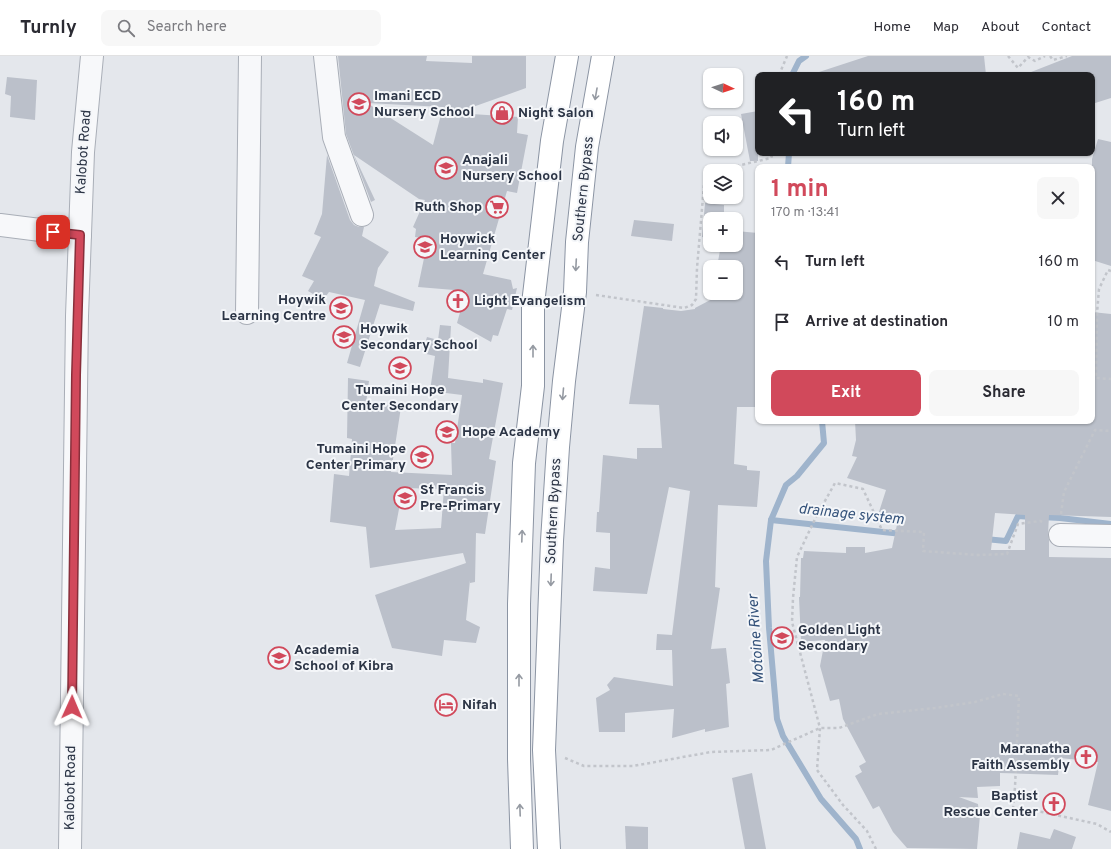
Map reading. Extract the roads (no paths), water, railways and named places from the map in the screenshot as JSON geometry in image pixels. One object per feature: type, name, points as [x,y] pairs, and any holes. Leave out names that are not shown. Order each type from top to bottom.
[{"type":"highway","points":[[522,849],[519,759],[519,604],[524,463],[533,386],[533,304],[552,140],[567,56]]},
{"type":"highway","name":"Southern Bypass","points":[[549,849],[544,750],[552,541],[558,447],[564,380],[575,292],[579,227],[587,147],[603,56]]},
{"type":"street","name":"Kalobot Road","points":[[70,849],[76,375],[83,152],[92,56]]},
{"type":"street","points":[[247,313],[250,56]]},
{"type":"street","points":[[325,56],[334,137],[362,215]]},
{"type":"street","points":[[0,226],[80,235]]},
{"type":"street","points":[[1060,535],[1111,536]]},
{"type":"waterway","name":"Motoine River","points":[[794,72],[799,61],[806,56]]},
{"type":"waterway","name":"Motoine River","points":[[788,164],[789,156]]},
{"type":"waterway","name":"Motoine River","points":[[822,424],[824,443],[797,476],[786,485],[771,520],[766,561],[769,628],[777,719],[783,736],[821,799],[856,839],[860,849]]},
{"type":"waterway","name":"drainage system","points":[[985,539],[1006,541],[1018,516],[1032,517]]},
{"type":"waterway","name":"drainage system","points":[[1041,517],[1111,524]]},
{"type":"waterway","name":"drainage system","points":[[771,520],[902,534]]},
{"type":"place","name":"Imani ECD Nursery School","points":[[359,104]]},
{"type":"place","name":"Night Salon","points":[[502,113]]},
{"type":"place","name":"Anajali Nursery School","points":[[446,168]]},
{"type":"place","name":"Ruth Shop","points":[[497,207]]},
{"type":"place","name":"Hoywick Learning Center","points":[[425,247]]},
{"type":"place","name":"Light Evangelism","points":[[458,301]]},
{"type":"place","name":"Hoywik Learning Centre","points":[[341,308]]},
{"type":"place","name":"Hoywik Secondary School","points":[[344,337]]},
{"type":"place","name":"Tumaini Hope Center Secondary","points":[[400,368]]},
{"type":"place","name":"Hope Academy","points":[[447,432]]},
{"type":"place","name":"Tumaini Hope Center Primary","points":[[422,457]]},
{"type":"place","name":"St Francis Pre-Primary","points":[[405,498]]},
{"type":"place","name":"Golden Light Secondary","points":[[782,638]]},
{"type":"place","name":"Academia School of Kibra","points":[[279,658]]},
{"type":"place","name":"Nifah","points":[[446,705]]},
{"type":"place","name":"Maranatha Faith Assembly","points":[[1086,757]]},
{"type":"place","name":"Baptist Rescue Center","points":[[1054,804]]}]
